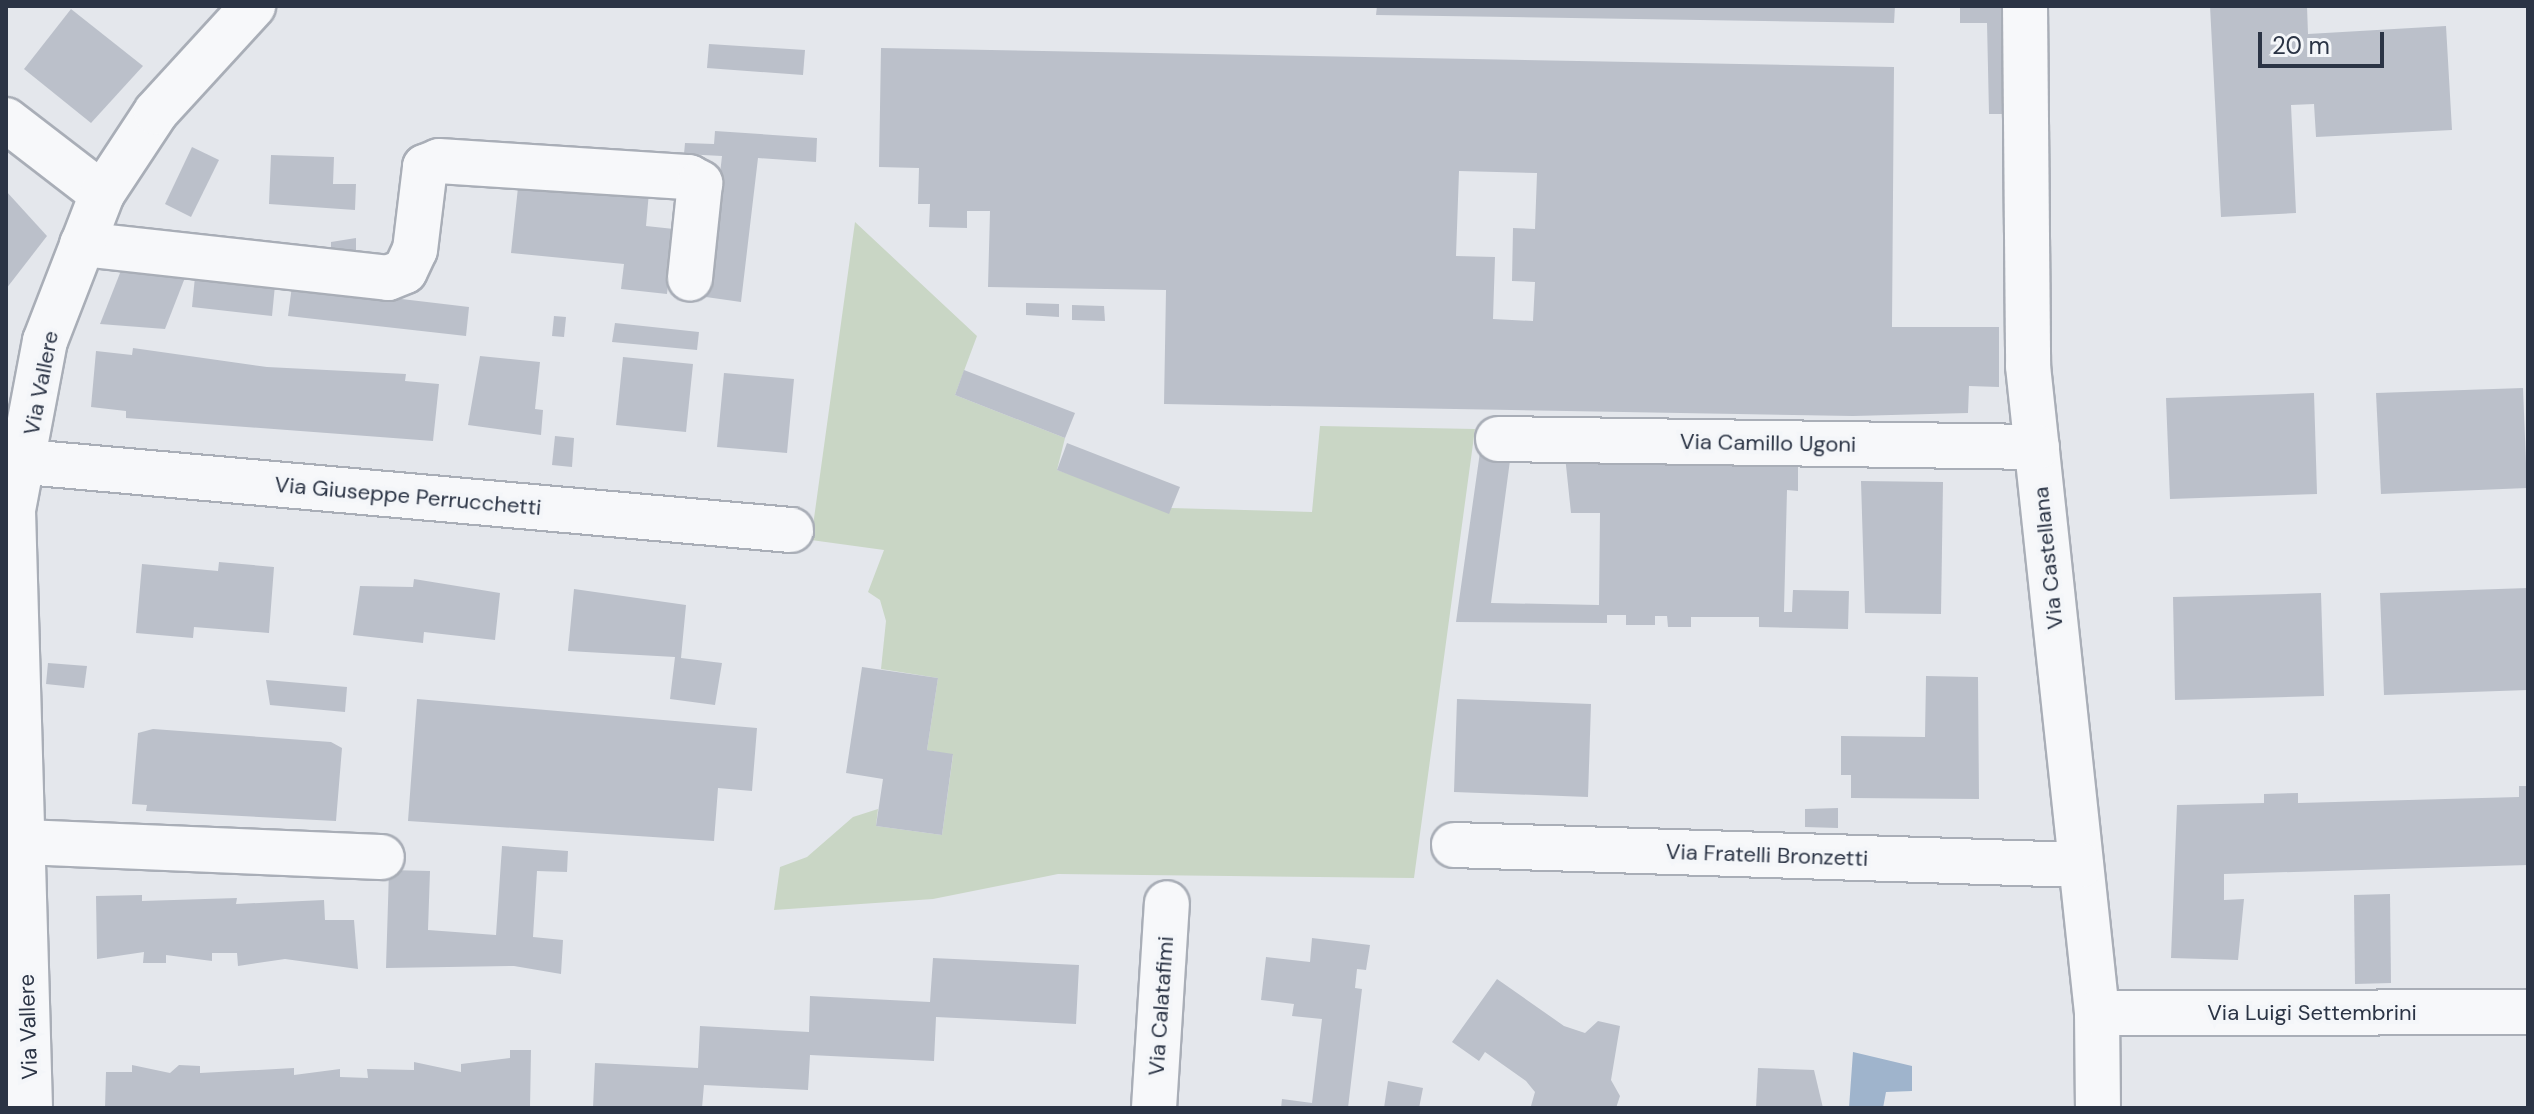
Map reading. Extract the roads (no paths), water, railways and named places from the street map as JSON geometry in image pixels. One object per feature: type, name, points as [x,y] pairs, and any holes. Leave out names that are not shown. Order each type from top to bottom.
[{"type":"street","name":"Via Vallere","points":[[30,1108],[17,853],[10,508],[26,462],[45,341],[102,194],[156,112],[253,6]]},
{"type":"street","name":"Via Castellana","points":[[2025,6],[2028,366],[2097,1013],[2098,1108]]},
{"type":"street","points":[[6,120],[102,194]]},
{"type":"street","points":[[82,244],[388,278],[405,271],[415,250],[425,167],[439,161],[689,177],[700,183],[690,278]]},
{"type":"street","name":"Via Camillo Ugoni","points":[[1498,439],[2037,447]]},
{"type":"street","name":"Via Giuseppe Perrucchetti","points":[[26,462],[791,530]]},
{"type":"street","name":"Via Fratelli Bronzetti","points":[[1454,845],[2081,865]]},
{"type":"street","points":[[17,853],[382,857]]},
{"type":"street","name":"Via Calatafimi","points":[[1154,1108],[1167,903]]},
{"type":"street","name":"Via Luigi Settembrini","points":[[2097,1013],[2528,1012]]},
{"type":"water","points":[[1853,1052],[1912,1066],[1912,1091],[1886,1092],[1883,1108],[1849,1108]]}]
